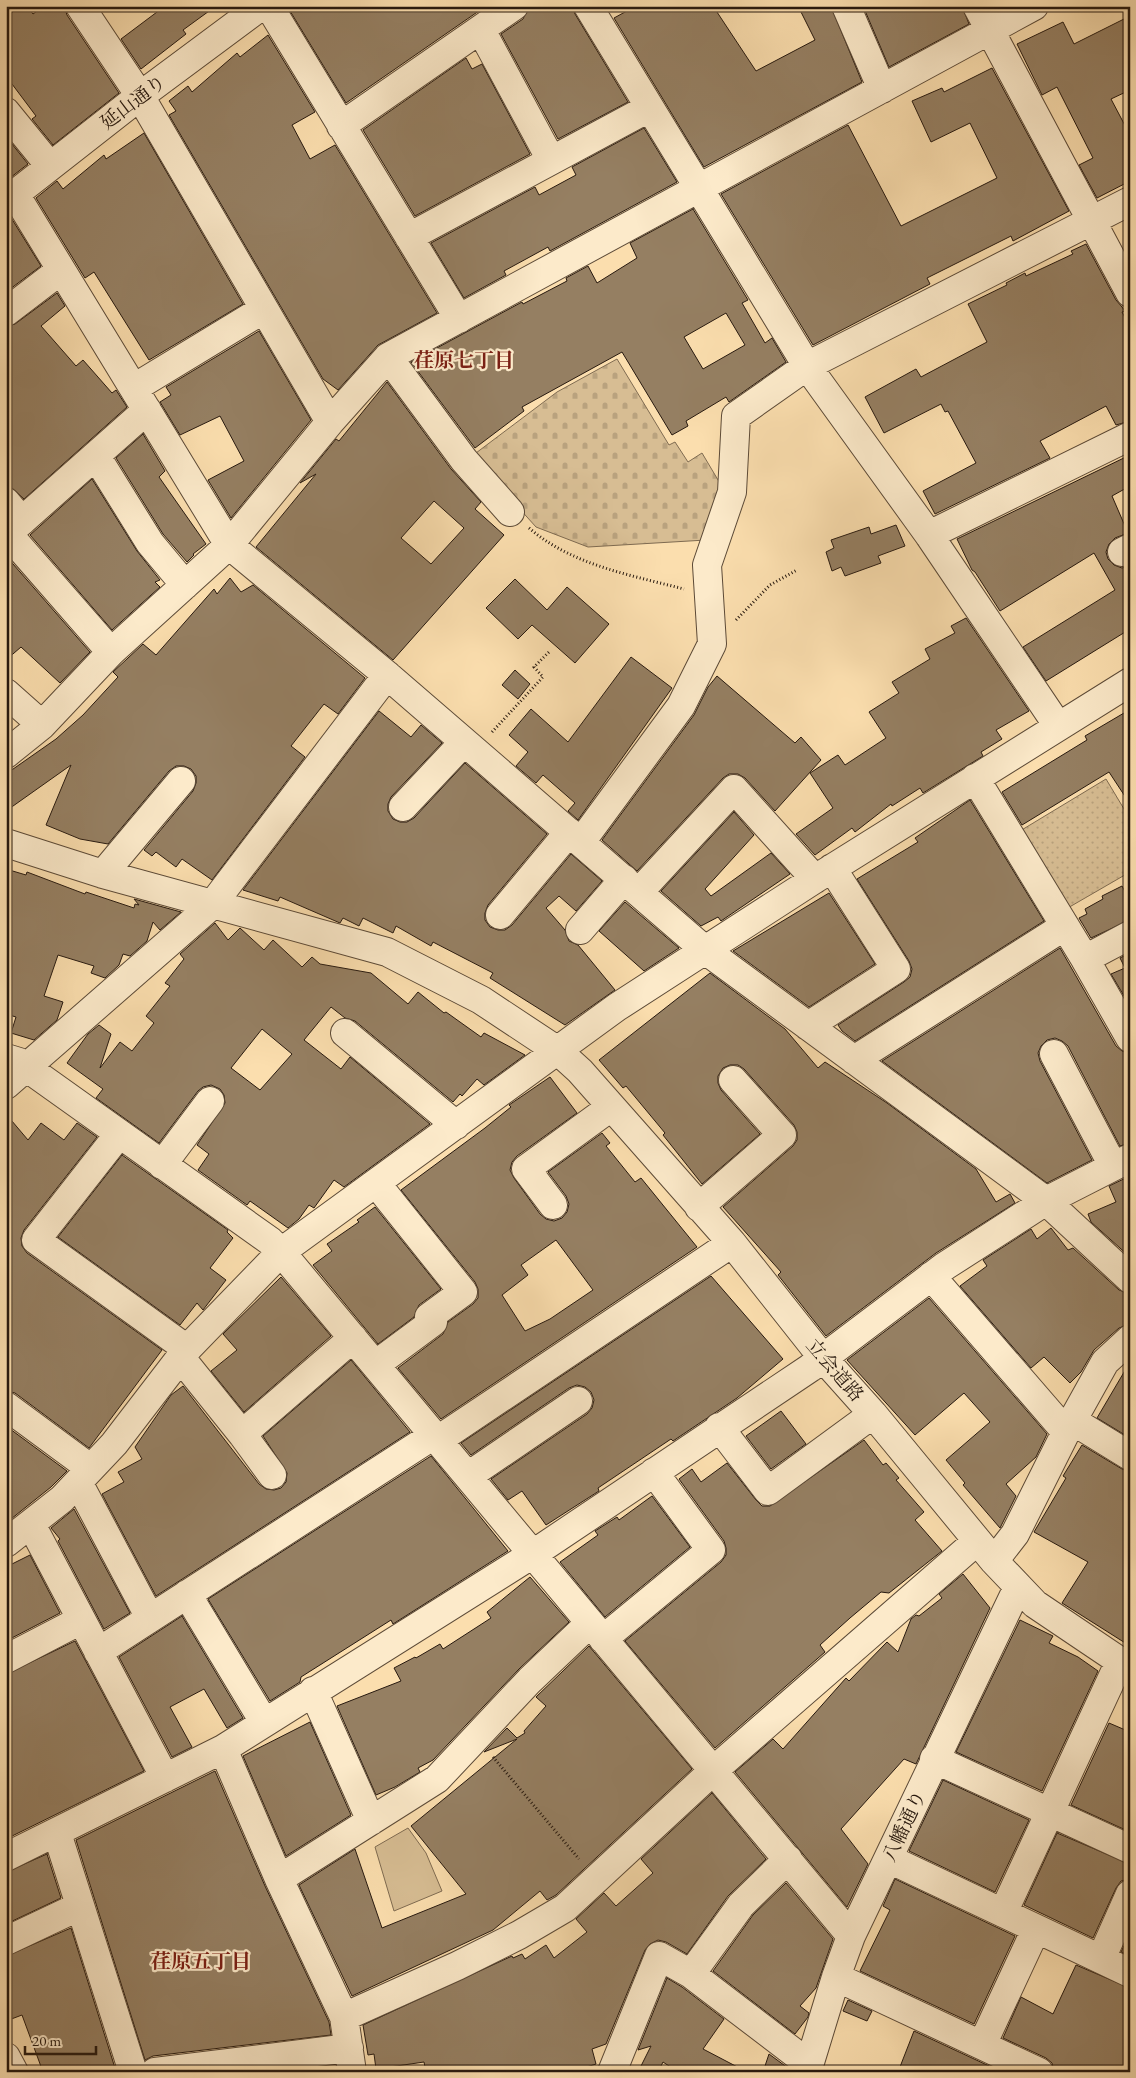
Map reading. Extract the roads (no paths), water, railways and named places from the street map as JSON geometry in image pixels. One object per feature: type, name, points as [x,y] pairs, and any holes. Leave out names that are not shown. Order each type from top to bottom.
[{"type":"street","points":[[80,6],[140,96],[330,422]]},
{"type":"street","name":"延山通り","points":[[11,198],[140,96],[261,6]]},
{"type":"street","points":[[269,6],[459,319]]},
{"type":"street","points":[[341,126],[514,6]]},
{"type":"street","points":[[588,6],[698,190],[807,366],[929,535],[1058,726]]},
{"type":"street","points":[[846,6],[882,89]]},
{"type":"street","points":[[977,6],[1130,293]]},
{"type":"street","points":[[6,754],[42,725],[111,652],[229,545],[330,422],[388,357],[1034,6]]},
{"type":"street","points":[[481,30],[551,160]]},
{"type":"street","points":[[409,237],[649,108]]},
{"type":"street","points":[[6,112],[50,166]]},
{"type":"street","points":[[11,198],[62,270],[229,545],[470,746],[705,950],[1046,1201],[1130,1279]]},
{"type":"street","points":[[500,915],[575,837],[681,706],[712,644],[707,565],[732,492],[736,416],[807,366],[1130,201]]},
{"type":"street","points":[[6,312],[62,270]]},
{"type":"street","points":[[111,652],[11,523],[96,456],[140,399],[264,309]]},
{"type":"street","points":[[388,357],[464,460],[510,512]]},
{"type":"street","points":[[929,535],[1130,436]]},
{"type":"street","points":[[96,456],[150,543],[185,584]]},
{"type":"street","points":[[387,676],[212,905],[13,1070],[119,1134],[270,1241],[281,1252],[851,1936]]},
{"type":"street","points":[[6,1543],[31,1524],[84,1475],[114,1444],[184,1353],[281,1252],[618,1007],[824,873],[1058,726],[1128,688]]},
{"type":"street","points":[[6,693],[42,725]]},
{"type":"street","points":[[403,808],[470,746]]},
{"type":"street","points":[[975,778],[1085,959],[1130,1038]]},
{"type":"street","points":[[103,874],[181,781]]},
{"type":"street","points":[[580,930],[632,885],[734,788],[824,873],[896,970],[808,1026]]},
{"type":"street","name":"立会道路","points":[[6,843],[103,874],[387,952],[481,1000],[558,1051],[580,1071],[732,1243],[823,1358],[873,1414],[1018,1587],[1035,1604],[1125,1664]]},
{"type":"street","points":[[854,1060],[1065,926]]},
{"type":"street","points":[[1085,959],[1130,935]]},
{"type":"street","points":[[345,1033],[456,1125]]},
{"type":"street","points":[[6,1857],[223,1750],[313,1691],[533,1554],[823,1358],[931,1276],[1046,1201],[1122,1162],[1054,1054]]},
{"type":"street","points":[[699,1207],[782,1135],[733,1080]]},
{"type":"street","points":[[162,1165],[210,1101]]},
{"type":"street","points":[[553,1205],[526,1169],[611,1107]]},
{"type":"street","points":[[119,1134],[36,1240],[184,1353],[272,1475]]},
{"type":"street","points":[[375,1365],[433,1322],[429,1317],[463,1292],[376,1183]]},
{"type":"street","points":[[98,1652],[436,1438],[732,1243]]},
{"type":"street","points":[[931,1276],[1070,1426],[1130,1456]]},
{"type":"street","points":[[242,1434],[353,1338]]},
{"type":"street","points":[[344,2017],[458,1966],[519,1935],[565,1908],[714,1770],[986,1551],[1015,1534],[1105,1362],[1130,1339]]},
{"type":"street","points":[[468,1476],[578,1401]]},
{"type":"street","points":[[6,1406],[84,1475],[150,1618]]},
{"type":"street","points":[[719,1427],[768,1491],[873,1414]]},
{"type":"street","points":[[280,1879],[436,1779],[530,1680],[711,1550],[654,1472]]},
{"type":"street","points":[[31,1524],[166,1778]]},
{"type":"street","name":"八幡通り","points":[[808,2068],[836,1977],[851,1936],[889,1859],[934,1759],[1018,1587]]},
{"type":"street","points":[[187,1594],[264,1722]]},
{"type":"street","points":[[6,1659],[81,1620]]},
{"type":"street","points":[[1003,1913],[1050,1813],[1125,1664]]},
{"type":"street","points":[[313,1691],[371,1821]]},
{"type":"street","points":[[156,2072],[351,2060],[344,2017],[223,1750]]},
{"type":"street","points":[[934,1759],[1130,1849]]},
{"type":"street","points":[[57,1833],[133,2072]]},
{"type":"street","points":[[691,1974],[741,1905],[788,1859]]},
{"type":"street","points":[[889,1859],[1130,1973]]},
{"type":"street","points":[[1101,1959],[1130,1894]]},
{"type":"street","points":[[6,1941],[80,1906]]},
{"type":"street","points":[[982,2045],[1036,1928]]},
{"type":"street","points":[[612,2072],[659,1956],[691,1974],[808,2068]]},
{"type":"street","points":[[836,1977],[1039,2072]]},
{"type":"street","points":[[6,2057],[14,2072]]},
{"type":"district","name":"荏原七丁目","points":[[464,360]]},
{"type":"district","name":"荏原五丁目","points":[[201,1961]]}]
